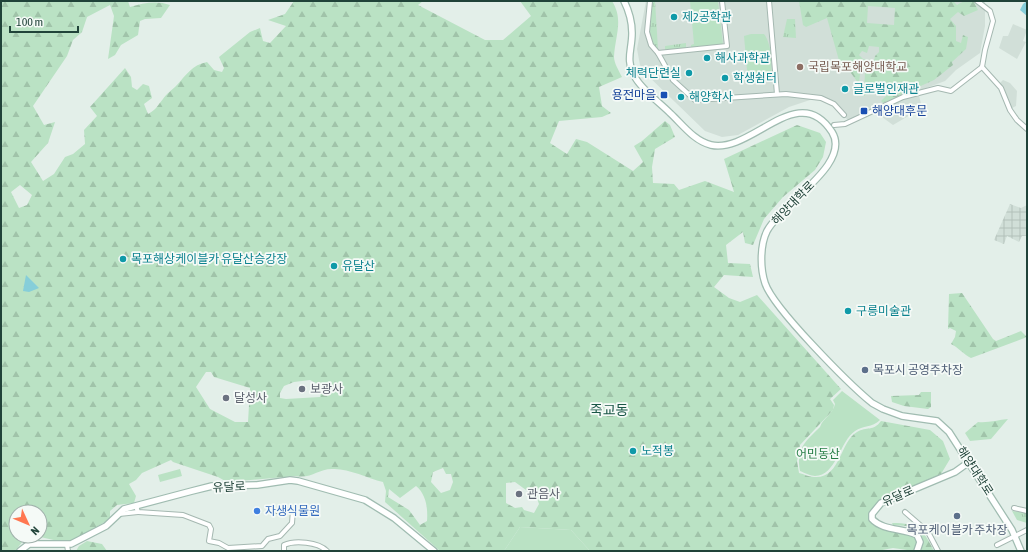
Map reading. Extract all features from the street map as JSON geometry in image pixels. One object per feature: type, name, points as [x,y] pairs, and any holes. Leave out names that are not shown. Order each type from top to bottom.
[{"type":"street","name":"해양대학로","points":[[624,1],[628,10],[632,32],[628,61],[635,79],[699,140],[717,146],[733,144],[780,118],[792,114],[813,116],[830,129],[835,138],[836,147],[832,161],[824,171],[778,215],[767,231],[763,245],[762,257],[764,281],[768,290],[797,326],[862,395],[884,410],[902,416],[937,421],[949,432],[1014,536],[1021,551]]},
{"type":"street","points":[[650,1],[647,32],[651,44],[658,53],[673,80],[695,100],[777,94],[821,98],[834,104],[844,115]]},
{"type":"street","points":[[658,53],[727,46],[722,1]]},
{"type":"street","points":[[769,1],[777,94]]},
{"type":"street","points":[[834,125],[845,124],[903,97],[938,88],[951,91],[982,67],[993,21],[990,10],[977,1]]},
{"type":"street","points":[[982,67],[1001,88],[1010,110],[1017,120],[1027,129]]},
{"type":"street","name":"유달로","points":[[917,551],[920,542],[917,535],[902,529],[879,526],[872,519],[872,514],[876,507],[885,501],[955,472],[969,462]]},
{"type":"street","name":"유달로","points":[[20,551],[26,545],[32,544],[66,545],[106,526],[124,509],[137,509],[212,486],[257,486],[290,480],[365,500],[394,518],[434,551]]},
{"type":"street","points":[[1014,508],[1027,511]]},
{"type":"street","points":[[137,509],[189,516],[210,527],[209,540],[228,548],[262,546],[268,539],[280,536],[292,523],[293,510],[277,511]]},
{"type":"street","points":[[905,512],[928,532],[938,551]]},
{"type":"street","points":[[997,545],[1027,530]]},
{"type":"street","points":[[284,551],[284,545],[297,542],[322,546],[327,551]]},
{"type":"street","points":[[66,545],[68,551]]},
{"type":"shaded area","name":"국립목포해양대학교","points":[[646,1],[985,1],[985,26],[980,53],[956,70],[945,81],[918,91],[922,108],[893,125],[882,117],[880,110],[877,107],[849,121],[829,102],[813,99],[789,107],[738,135],[722,137],[705,131],[644,72],[640,65],[637,49]]},
{"type":"shaded area","points":[[1013,24],[1027,30],[1023,41],[1026,42],[1017,59],[999,48],[1003,36],[1008,36]]},
{"type":"shaded area","points":[[1003,80],[1010,83],[1017,91],[1016,106],[1012,108],[1007,101],[1004,90],[999,84]]},
{"type":"shaded area","points":[[1010,204],[1021,208],[1027,205],[1027,236],[1022,236],[1019,242],[1007,236],[1004,244],[994,240]]},
{"type":"green space","points":[[1,1],[128,1],[130,7],[150,3],[165,3],[170,5],[161,18],[145,19],[140,21],[138,35],[121,45],[115,55],[108,59],[114,16],[110,5],[87,17],[82,32],[73,40],[67,56],[33,106],[44,125],[55,122],[48,143],[31,162],[43,181],[54,174],[65,157],[73,154],[85,144],[84,130],[97,116],[90,107],[125,68],[131,77],[132,87],[137,90],[143,84],[149,86],[152,98],[144,104],[148,114],[155,109],[166,95],[197,65],[207,62],[214,70],[222,72],[224,68],[219,57],[250,32],[260,28],[263,41],[270,43],[286,26],[268,20],[285,14],[294,1],[423,1],[418,5],[485,40],[503,40],[531,16],[520,1],[612,1],[618,15],[614,59],[622,77],[599,87],[602,106],[611,113],[602,117],[559,121],[550,143],[567,154],[576,139],[587,142],[633,171],[643,162],[634,146],[665,121],[670,125],[675,137],[655,149],[652,167],[653,183],[674,184],[679,190],[705,181],[734,192],[724,159],[797,125],[820,133],[826,142],[823,157],[815,170],[783,197],[764,219],[753,245],[745,243],[743,232],[726,245],[728,263],[750,264],[753,277],[724,275],[714,287],[729,298],[740,302],[757,295],[841,389],[830,399],[834,405],[833,410],[800,445],[797,461],[799,473],[814,477],[823,476],[830,472],[835,466],[851,437],[861,430],[875,427],[881,421],[930,430],[943,441],[950,459],[941,474],[894,494],[875,505],[870,513],[872,520],[878,528],[908,533],[915,537],[917,540],[914,551],[893,548],[877,551],[590,551],[571,530],[520,527],[504,551],[440,551],[385,502],[386,491],[383,482],[351,472],[338,469],[327,469],[301,477],[296,476],[227,482],[218,477],[173,462],[171,460],[142,473],[136,480],[129,484],[136,496],[134,503],[117,505],[110,511],[110,519],[72,541],[58,541],[48,539],[48,504],[8,504],[8,544],[21,544],[15,551],[1,551]],"holes":[[[20,185],[32,195],[27,205],[19,208],[11,192]],[[206,372],[211,372],[214,377],[250,388],[248,422],[235,422],[210,409],[196,387]],[[310,380],[322,386],[320,397],[280,398],[280,393],[284,386],[294,382]],[[443,468],[446,474],[451,474],[453,482],[450,490],[441,493],[431,482],[433,472]],[[515,482],[537,498],[539,504],[534,513],[524,510],[522,507],[515,508],[506,503],[506,483]],[[416,486],[422,493],[426,502],[427,521],[420,525],[409,510],[388,497],[389,489],[400,498]]]},
{"type":"green space","points":[[652,1],[655,1],[658,49],[651,39],[650,33]]},
{"type":"green space","points":[[690,1],[718,1],[723,44],[691,48],[691,45],[694,44]]},
{"type":"green space","points":[[799,1],[953,1],[957,5],[969,1],[974,2],[978,10],[964,16],[958,12],[950,19],[956,26],[956,41],[961,43],[963,35],[968,37],[966,49],[952,62],[953,65],[934,80],[883,103],[881,101],[893,89],[885,81],[864,96],[865,71],[873,65],[875,56],[879,52],[879,47],[869,46],[867,53],[862,51],[859,55],[863,59],[869,60],[870,62],[860,74],[859,84],[848,69],[840,64],[827,18],[806,27],[803,25]],"holes":[[[868,6],[895,8],[894,25],[867,23]]]},
{"type":"green space","points":[[787,19],[795,19],[796,38],[783,37]]},
{"type":"green space","points":[[751,34],[764,34],[767,39],[771,56],[772,80],[748,81],[744,36]]},
{"type":"green space","points":[[686,43],[686,48],[665,51],[665,46]]},
{"type":"green space","points":[[962,293],[993,339],[996,341],[1021,331],[1027,337],[971,358],[968,356],[951,344],[955,337],[956,331],[950,328],[948,329],[949,294]]},
{"type":"green space","name":"어민동산","points":[[842,391],[880,420],[877,423],[855,431],[845,442],[833,464],[822,474],[813,476],[800,471],[799,457],[803,446],[832,411],[835,404],[833,400]]},
{"type":"green space","points":[[921,392],[931,392],[931,407],[928,409],[904,406],[892,402],[891,396],[919,395]]},
{"type":"green space","points":[[1008,419],[991,439],[970,441],[965,433],[978,422]]},
{"type":"green space","points":[[180,469],[182,476],[160,482],[158,475]]},
{"type":"green space","points":[[1012,511],[1027,513],[1027,523],[1017,520]]},
{"type":"green space","points":[[892,523],[908,524],[919,529],[923,532],[934,551],[921,551],[923,540],[921,533],[906,526],[893,525]]},
{"type":"green space","points":[[520,527],[571,530],[590,551],[504,551]]},
{"type":"green space","points":[[87,541],[102,544],[107,551],[76,551],[79,546]]},
{"type":"water","points":[[1027,1],[1027,16],[1020,10],[1023,4]]},
{"type":"water","points":[[26,275],[39,288],[29,292],[23,291]]},
{"type":"place","name":"제2공학관","points":[[674,17]]},
{"type":"place","name":"해사과학관","points":[[707,58]]},
{"type":"place","name":"국립목포해양대학교","points":[[800,67]]},
{"type":"place","name":"체력단련실","points":[[689,73]]},
{"type":"place","name":"학생쉼터","points":[[725,78]]},
{"type":"place","name":"글로벌인재관","points":[[845,89]]},
{"type":"place","name":"용전마을","points":[[664,95]]},
{"type":"place","name":"해양학사","points":[[681,97]]},
{"type":"place","name":"해양대후문","points":[[864,111]]},
{"type":"place","name":"목포해상케이블카 유달산승강장","points":[[123,259]]},
{"type":"place","name":"유달산","points":[[334,266]]},
{"type":"place","name":"구릉미술관","points":[[848,311]]},
{"type":"place","name":"목포시 공영주차장","points":[[865,370]]},
{"type":"place","name":"보광사","points":[[302,389]]},
{"type":"place","name":"달성사","points":[[226,398]]},
{"type":"place","name":"노적봉","points":[[633,451]]},
{"type":"place","name":"관음사","points":[[519,494]]},
{"type":"place","name":"자생식물원","points":[[257,511]]},
{"type":"place","name":"목포케이블카 주차장","points":[[957,516]]},
{"type":"district","name":"죽교동","points":[[609,410]]}]
